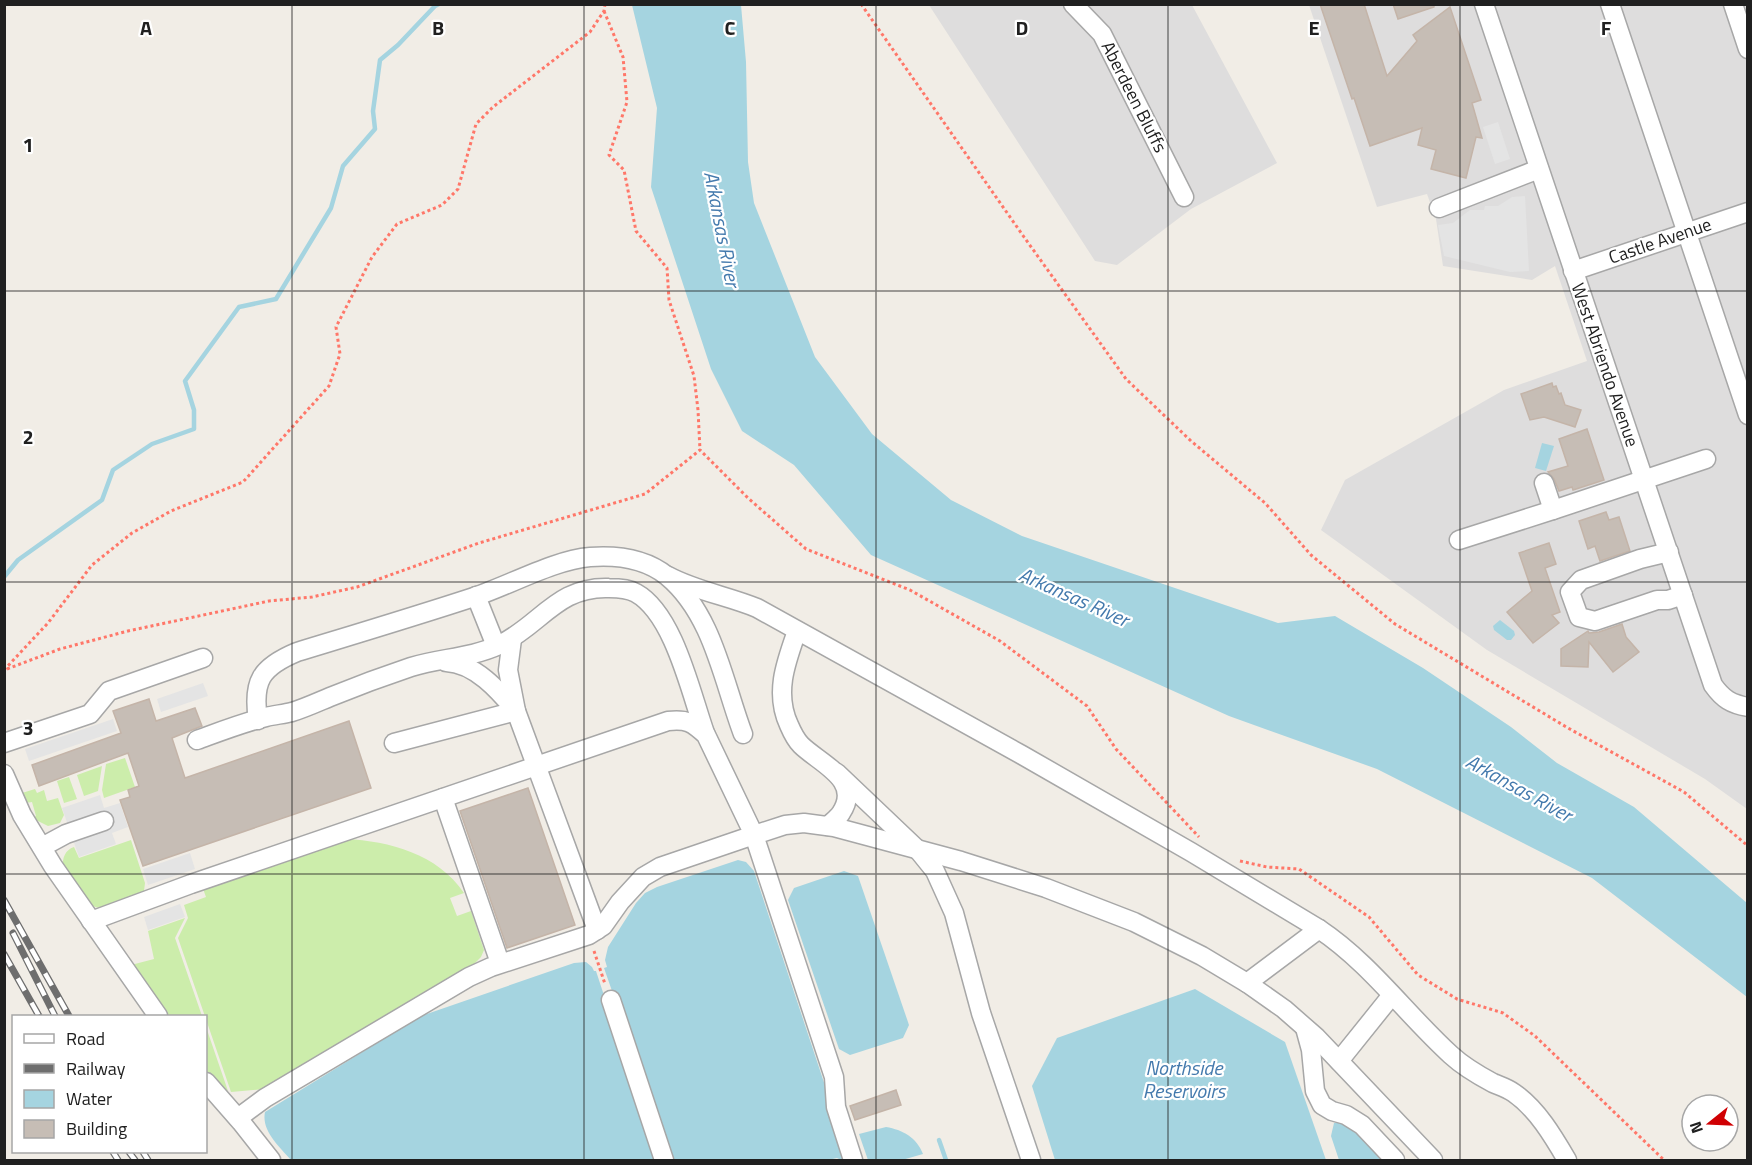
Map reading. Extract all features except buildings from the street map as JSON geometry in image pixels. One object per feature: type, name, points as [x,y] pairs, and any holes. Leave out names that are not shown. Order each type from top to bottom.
[{"type":"street","name":"Aberdeen Bluffs","points":[[1073,4],[1102,34],[1184,197]]},
{"type":"street","name":"West Abriendo Avenue","points":[[1484,4],[1669,552],[1676,598],[1713,685],[1722,698],[1734,705],[1748,707]]},
{"type":"street","points":[[1610,4],[1748,415]]},
{"type":"street","points":[[1733,4],[1748,49]]},
{"type":"street","points":[[1439,208],[1539,169]]},
{"type":"street","name":"Castle Avenue","points":[[1573,271],[1748,212]]},
{"type":"street","points":[[1459,540],[1706,459]]},
{"type":"street","points":[[1544,483],[1553,510]]},
{"type":"street","points":[[1669,552],[1640,559],[1581,580],[1570,592],[1579,617],[1595,621],[1658,600],[1676,598]]},
{"type":"street","points":[[258,720],[255,701],[256,687],[265,672],[276,661],[297,652],[476,596],[588,557],[611,556],[635,560],[654,567],[686,586],[738,600],[757,608],[1022,755],[1319,929],[1335,940],[1465,1067],[1513,1092],[1529,1106],[1544,1124],[1567,1161]]},
{"type":"street","points":[[668,576],[686,597],[705,627],[743,734]]},
{"type":"street","points":[[197,740],[258,720],[294,712],[414,666],[474,654],[504,643],[564,598],[580,592],[618,588],[636,593],[663,620],[673,641],[706,735],[754,835],[834,1077],[836,1107],[853,1161]]},
{"type":"street","points":[[476,596],[504,643],[516,711],[537,766],[593,933]]},
{"type":"street","points":[[1611,623],[1660,608],[1676,598]]},
{"type":"street","points":[[797,631],[785,664],[781,684],[783,707],[789,725],[800,744],[837,773],[918,850],[934,871],[954,913],[981,1013],[1030,1161]]},
{"type":"street","points":[[4,743],[90,714],[109,691],[203,658]]},
{"type":"street","points":[[435,662],[451,662],[468,668],[501,694],[516,711]]},
{"type":"street","points":[[394,743],[516,711]]},
{"type":"street","points":[[91,921],[191,884],[668,721],[682,720],[694,724],[706,735]]},
{"type":"street","points":[[828,826],[841,813],[845,802],[846,792],[843,781],[837,773]]},
{"type":"street","points":[[4,774],[22,815],[42,847],[157,1015]]},
{"type":"street","points":[[443,798],[500,963]]},
{"type":"street","points":[[42,847],[66,834],[104,821]]},
{"type":"street","points":[[238,1118],[265,1098],[469,977],[500,963],[593,933],[603,926],[620,902],[643,877],[660,867],[785,825],[804,823],[828,826],[918,850],[1046,888],[1134,922],[1202,956],[1284,1009],[1339,1061],[1433,1161]]},
{"type":"street","points":[[1247,983],[1319,929]]},
{"type":"street","points":[[1339,1061],[1392,995]]},
{"type":"street","points":[[611,1000],[664,1161]]},
{"type":"street","points":[[1305,1028],[1311,1050],[1316,1091],[1322,1106],[1346,1115],[1362,1125],[1395,1161]]},
{"type":"street","points":[[207,1083],[238,1118],[271,1161]]},
{"type":"path","points":[[6,670],[48,623],[92,565],[132,533],[171,511],[243,482],[329,386],[340,354],[336,327],[372,257],[397,224],[442,205],[458,189],[476,124],[493,107],[590,32],[604,11],[605,4]]},
{"type":"path","points":[[861,4],[1126,378],[1191,441],[1265,502],[1311,555],[1395,624],[1568,728],[1684,792],[1748,846]]},
{"type":"path","points":[[604,11],[622,57],[627,102],[609,155],[624,170],[636,231],[667,268],[669,300],[694,376],[700,450],[748,498],[806,549],[910,590],[1000,641],[1087,706],[1116,749],[1201,839]]},
{"type":"path","points":[[6,670],[60,650],[128,632],[269,601],[312,597],[357,587],[479,543],[645,494],[700,450]]},
{"type":"path","points":[[1237,861],[1267,867],[1299,869],[1369,916],[1418,975],[1457,999],[1503,1013],[1535,1036],[1664,1161]]},
{"type":"path","points":[[593,933],[611,1000]]},
{"type":"shaded area","points":[[929,5],[1192,5],[1277,163],[1191,209],[1117,265],[1095,261]]},
{"type":"shaded area","points":[[1309,5],[1747,5],[1747,809],[1705,779],[1487,650],[1321,530],[1345,480],[1504,390],[1587,361],[1555,266],[1532,280],[1443,266],[1436,219],[1427,194],[1377,207]]},
{"type":"shaded area","points":[[1498,122],[1510,159],[1495,164],[1483,127]]},
{"type":"shaded area","points":[[1525,196],[1529,271],[1510,272],[1444,256],[1438,225],[1453,223],[1470,210],[1484,210],[1485,206],[1498,206],[1512,197]]},
{"type":"shaded area","points":[[203,683],[208,696],[161,712],[157,699]]},
{"type":"shaded area","points":[[113,719],[117,731],[29,761],[25,749]]},
{"type":"shaded area","points":[[100,795],[104,808],[120,803],[128,827],[112,833],[116,844],[79,857],[62,808]]},
{"type":"shaded area","points":[[190,853],[195,869],[148,885],[143,869]]},
{"type":"shaded area","points":[[180,904],[185,917],[148,930],[144,917]]},
{"type":"green space","points":[[125,758],[135,787],[104,798],[102,790],[106,764]]},
{"type":"green space","points":[[102,766],[98,791],[84,796],[77,775]]},
{"type":"green space","points":[[69,777],[77,799],[64,803],[57,781]]},
{"type":"green space","points":[[35,789],[37,793],[44,790],[47,801],[58,798],[64,815],[60,823],[48,826],[32,818],[36,816],[32,802],[26,803],[22,793]]},
{"type":"green space","points":[[346,839],[379,843],[427,859],[453,880],[464,893],[450,898],[457,916],[471,911],[484,950],[474,964],[264,1089],[231,1092],[207,1022],[207,1015],[204,1015],[178,938],[188,918],[184,905],[206,897],[202,886]]},
{"type":"green space","points":[[131,840],[145,883],[144,891],[99,908],[89,905],[63,868],[66,852],[74,847],[79,858]]},
{"type":"green space","points":[[185,918],[175,938],[202,1015],[165,1015],[131,965],[154,959],[148,931]]},
{"type":"green space","points":[[207,1030],[228,1091],[207,1074]]},
{"type":"water","name":"Arkansas River","points":[[632,5],[741,5],[746,62],[748,162],[754,203],[815,357],[872,434],[951,500],[1022,536],[1278,623],[1335,616],[1423,668],[1511,727],[1557,763],[1634,807],[1747,903],[1747,997],[1592,878],[1377,769],[1229,716],[871,555],[794,465],[742,431],[711,369],[651,187],[657,108]]},
{"type":"water","points":[[1542,443],[1554,446],[1546,471],[1535,468]]},
{"type":"water","points":[[1500,620],[1514,631],[1515,635],[1511,640],[1507,640],[1494,630],[1493,626]]},
{"type":"water","points":[[738,860],[746,862],[754,871],[849,1158],[841,1160],[837,1158],[828,1160],[671,1160],[604,968],[607,967],[605,960],[608,947],[645,893]]},
{"type":"water","points":[[844,871],[858,876],[909,1025],[903,1038],[850,1055],[839,1049],[788,900],[794,888]]},
{"type":"water","points":[[586,962],[596,971],[658,1160],[291,1160],[269,1132],[265,1112],[421,1016],[574,963]]},
{"type":"water","name":"Northside Reservoirs","points":[[1195,989],[1285,1042],[1326,1160],[1055,1160],[1032,1086],[1057,1038]]},
{"type":"water","points":[[1351,1121],[1391,1160],[1339,1160],[1331,1136],[1334,1123]]},
{"type":"water","points":[[886,1127],[908,1135],[917,1143],[923,1154],[902,1160],[868,1160],[859,1134]]},
{"type":"waterway","points":[[4,577],[18,560],[102,500],[113,470],[152,444],[194,429],[194,410],[185,381],[239,307],[276,299],[331,208],[343,166],[375,129],[373,111],[380,60],[439,4]]},
{"type":"waterway","points":[[939,1140],[946,1160]]},
{"type":"railway","points":[[4,900],[68,1015]]},
{"type":"railway","points":[[13,933],[54,1015]]},
{"type":"railway","points":[[4,954],[38,1015]]},
{"type":"railway","points":[[114,1153],[118,1160]]},
{"type":"railway","points":[[130,1153],[135,1160]]},
{"type":"railway","points":[[144,1153],[148,1160]]}]
